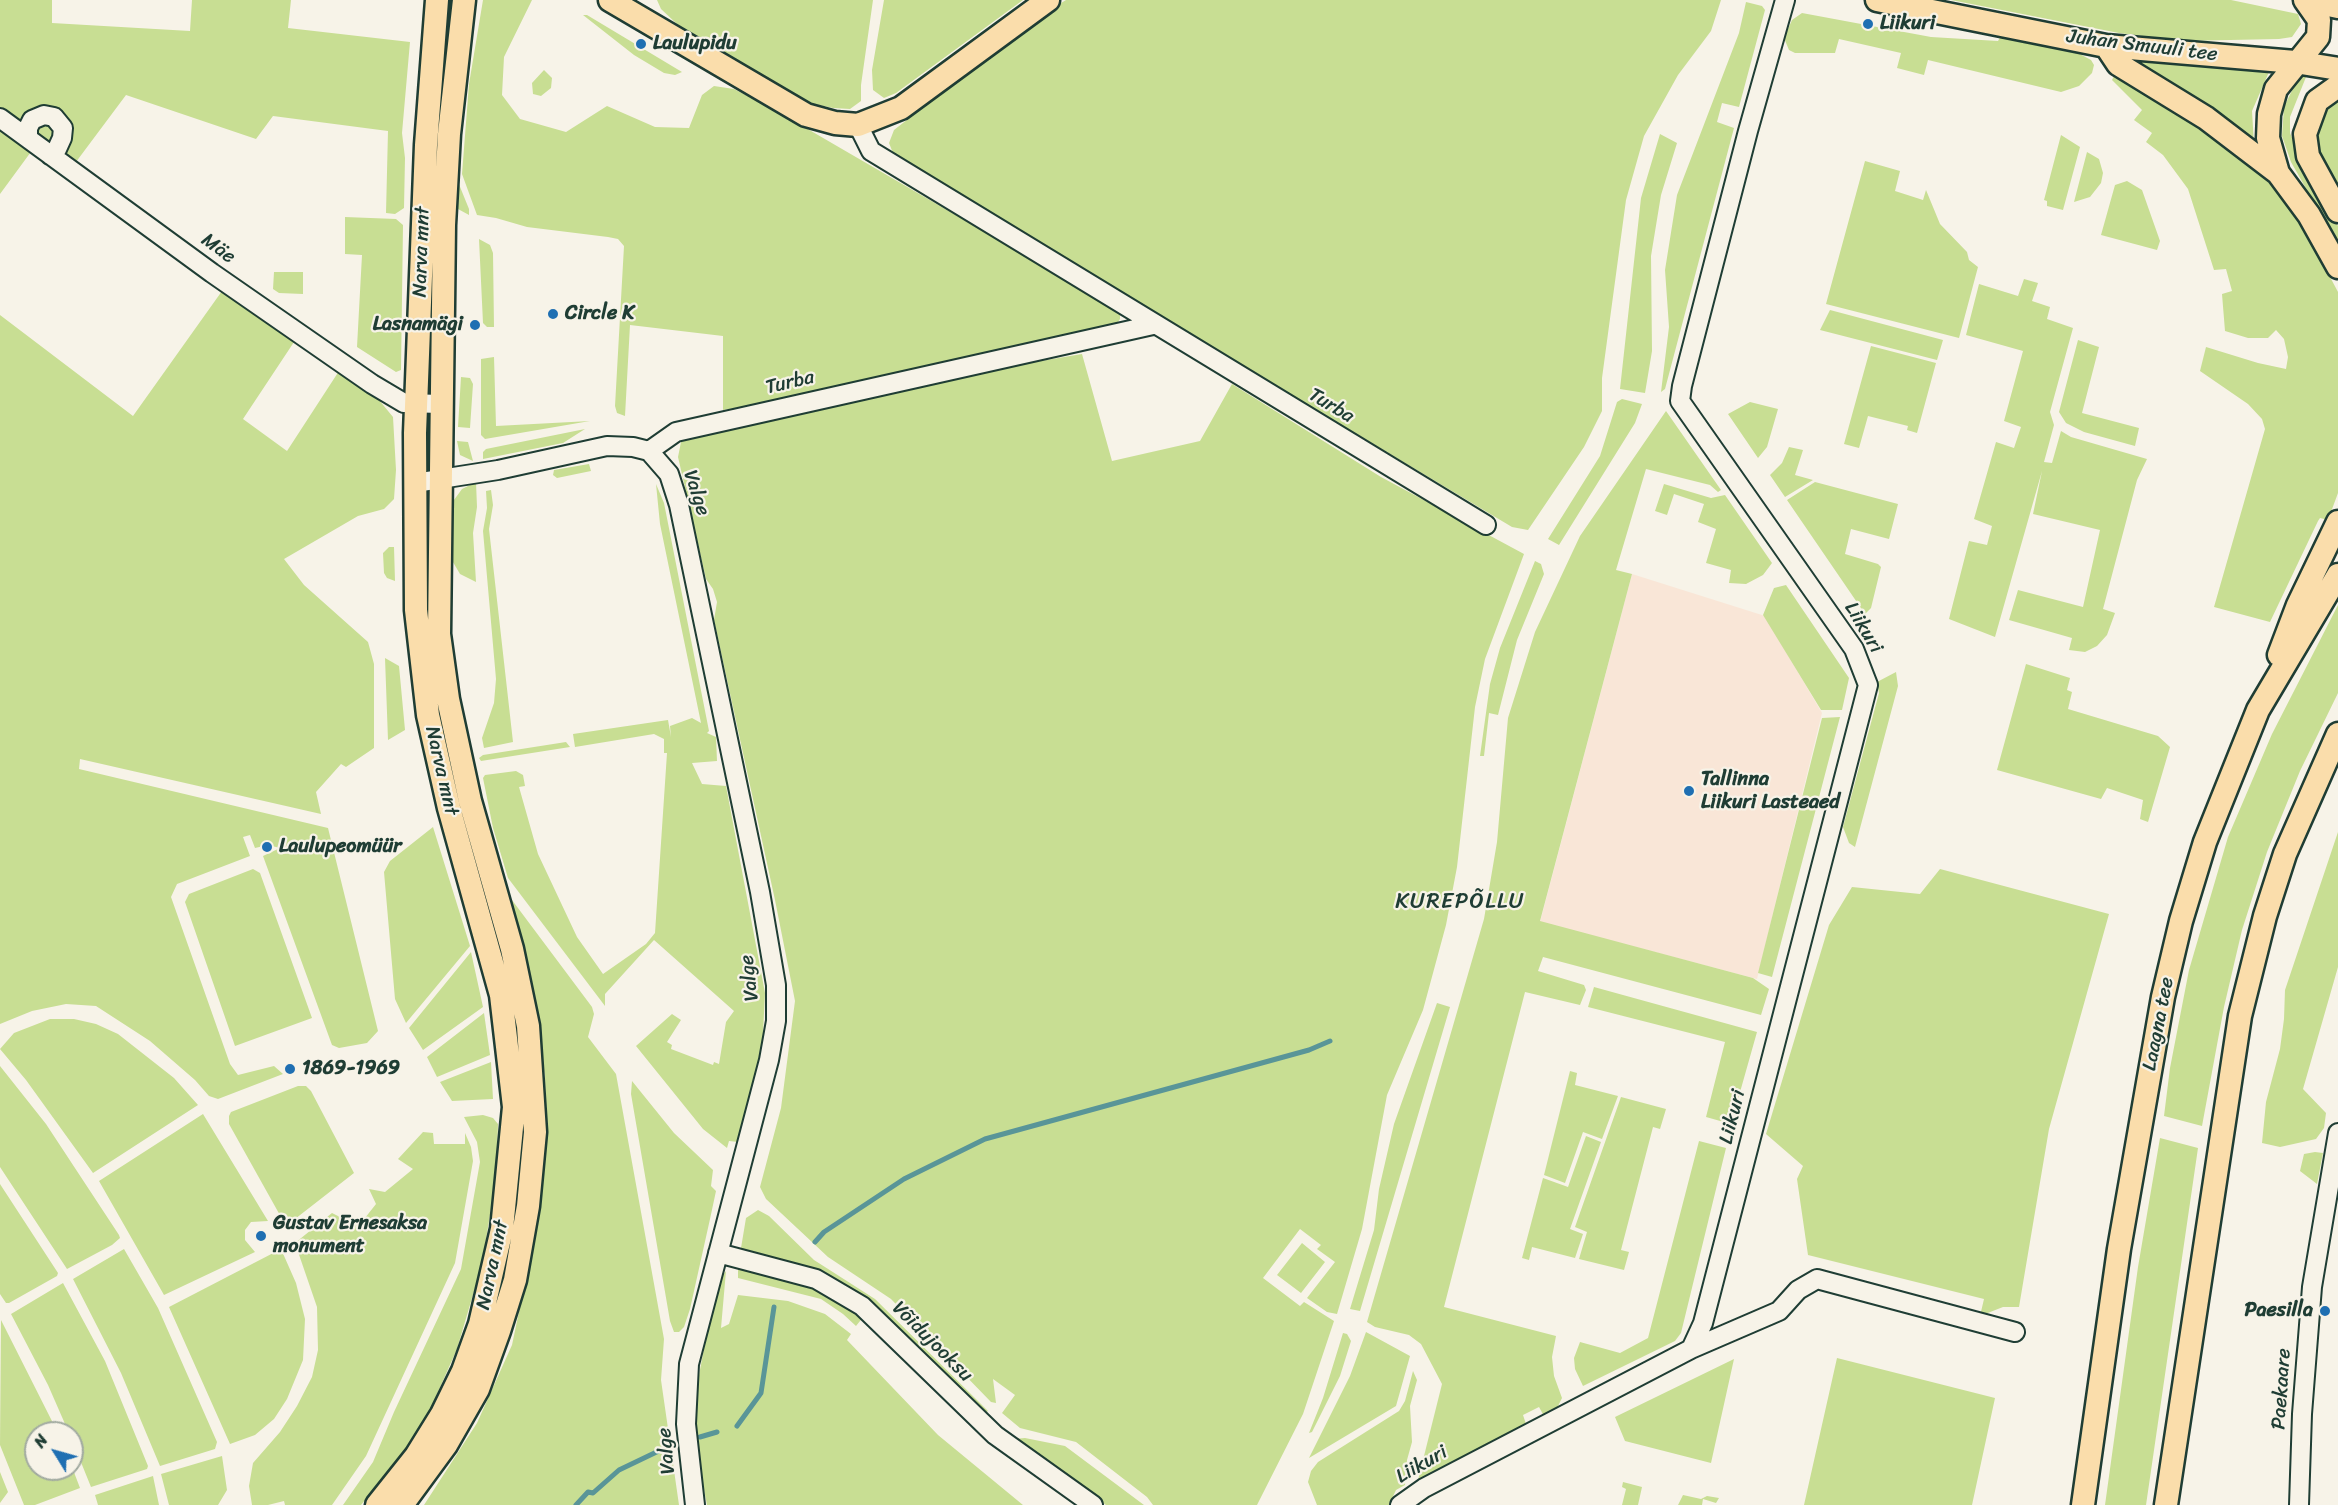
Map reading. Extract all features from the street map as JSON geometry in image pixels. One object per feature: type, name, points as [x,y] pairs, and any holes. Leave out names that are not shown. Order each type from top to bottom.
[{"type":"main road","name":"Narva mnt","points":[[377,1505],[416,1456],[442,1414],[463,1371],[480,1324],[502,1229],[514,1107],[501,994],[449,808],[428,715],[416,610],[417,404],[426,145],[436,0]]},
{"type":"main road","name":"Narva mnt","points":[[402,1505],[446,1445],[478,1389],[499,1331],[515,1280],[528,1206],[535,1132],[528,1026],[512,949],[470,801],[448,699],[439,623],[444,225],[449,134],[464,0]]},
{"type":"main road","points":[[460,41],[471,0]]},
{"type":"main road","points":[[622,4],[806,115],[835,123],[858,125],[901,108],[1048,0]]},
{"type":"main road","name":"Juhan Smuuli tee","points":[[1877,0],[2106,46],[2295,62],[2338,69]]},
{"type":"main road","points":[[2277,173],[2268,138],[2269,114],[2276,89],[2295,62],[2318,37],[2319,20],[2305,0]]},
{"type":"main road","points":[[2305,0],[2338,7]]},
{"type":"main road","points":[[2295,62],[2338,36]]},
{"type":"main road","points":[[2106,46],[2118,64],[2206,117],[2277,173],[2309,215],[2338,267]]},
{"type":"main road","points":[[2338,86],[2317,101],[2305,134],[2308,156],[2338,211]]},
{"type":"main road","points":[[2258,710],[2298,605],[2338,522]]},
{"type":"main road","name":"Laagna tee","points":[[2083,1505],[2120,1249],[2163,997],[2181,921],[2205,842],[2258,710],[2338,575]]},
{"type":"main road","points":[[2166,1505],[2240,1016],[2265,916],[2285,854],[2313,786],[2338,734]]},
{"type":"main road","points":[[2313,786],[2338,758]]},
{"type":"street","name":"Liikuri","points":[[1691,1349],[1703,1323],[1868,685],[1854,649],[1680,401],[1727,212],[1785,0]]},
{"type":"street","points":[[28,138],[28,128],[32,120],[44,115],[54,117],[63,128],[62,138],[57,149],[50,154]]},
{"type":"street","name":"Mäe","points":[[0,118],[212,273],[353,371],[404,403],[417,404]]},
{"type":"street","name":"Turba","points":[[858,125],[871,151],[1153,325],[1485,525]]},
{"type":"street","name":"Turba","points":[[649,451],[676,432],[1153,325]]},
{"type":"street","points":[[417,404],[441,404]]},
{"type":"street","points":[[415,483],[441,480],[607,446],[633,447],[649,451]]},
{"type":"street","name":"Valge","points":[[649,451],[669,474],[679,505],[760,892],[776,985],[776,1021],[769,1060],[689,1364],[686,1394],[687,1446],[695,1505]]},
{"type":"street","name":"Paekaare","points":[[2299,1505],[2310,1308],[2338,1133]]},
{"type":"street","name":"Võidujooksu","points":[[718,1253],[800,1273],[831,1286],[862,1306],[995,1435],[1093,1505]]},
{"type":"street","name":"Liikuri","points":[[1400,1505],[1424,1488],[1691,1349],[1779,1311],[1798,1290],[1817,1279],[2015,1332]]},
{"type":"shaded area","name":"Tallinna Liikuri Lasteaed","points":[[1632,574],[1765,616],[1822,713],[1757,979],[1540,922]]},
{"type":"green space","points":[[0,0],[52,0],[52,23],[190,31],[192,0],[291,0],[288,28],[410,42],[402,133],[405,158],[404,208],[395,214],[386,213],[388,131],[273,116],[256,139],[126,95],[70,170],[36,145],[0,194]]},
{"type":"green space","points":[[483,0],[532,0],[504,57],[502,95],[520,119],[566,132],[607,106],[655,127],[689,128],[702,95],[714,86],[734,89],[775,110],[1069,281],[1120,314],[1120,319],[1114,328],[810,396],[723,410],[723,336],[630,325],[625,416],[617,413],[615,406],[624,246],[618,239],[527,227],[477,215],[462,174],[469,84]]},
{"type":"green space","points":[[657,0],[873,0],[861,85],[861,101],[850,109],[804,102],[678,25],[661,9]]},
{"type":"green space","points":[[884,0],[1023,0],[896,93],[884,98],[873,90],[872,70]]},
{"type":"green space","points":[[1066,0],[1721,0],[1711,31],[1678,75],[1644,136],[1626,200],[1602,378],[1602,411],[1584,447],[1528,530],[1512,527],[895,158],[889,143],[894,130],[1040,16]]},
{"type":"green space","points":[[1951,0],[2231,0],[2298,14],[2301,24],[2292,37],[2279,39],[2181,41],[2119,33]]},
{"type":"green space","points":[[1746,2],[1762,6],[1765,10],[1739,107],[1722,103],[1717,122],[1734,128],[1665,389],[1661,392],[1669,327],[1665,270],[1677,195],[1739,33]]},
{"type":"green space","points":[[1802,13],[1931,37],[1998,41],[2001,36],[2063,45],[2091,60],[2094,65],[2092,73],[2079,86],[2061,92],[1928,60],[1924,75],[1897,68],[1901,53],[1839,39],[1835,53],[1795,53],[1789,50],[1784,38],[1792,20]]},
{"type":"green space","points":[[583,15],[587,15],[682,72],[675,75],[664,73],[634,55]]},
{"type":"green space","points":[[2126,58],[2269,72],[2252,111],[2254,144]]},
{"type":"green space","points":[[544,70],[552,78],[551,88],[541,96],[533,94],[532,83]]},
{"type":"green space","points":[[2114,76],[2119,76],[2194,120],[2260,171],[2304,228],[2338,292],[2338,493],[2328,520],[2320,518],[2318,521],[2270,622],[2214,607],[2265,429],[2262,419],[2248,404],[2200,371],[2206,347],[2286,369],[2288,357],[2284,339],[2276,330],[2268,338],[2248,338],[2225,331],[2222,294],[2232,291],[2226,269],[2214,270],[2188,189],[2163,155],[2146,142],[2152,133],[2134,120],[2142,110],[2112,80]]},
{"type":"green space","points":[[2299,76],[2306,77],[2290,117],[2290,133],[2301,159],[2338,226],[2338,245],[2291,162],[2282,136],[2284,107]]},
{"type":"green space","points":[[2338,98],[2338,192],[2320,158],[2316,138],[2326,107]]},
{"type":"green space","points":[[1660,134],[1677,143],[1661,195],[1651,256],[1652,351],[1645,393],[1620,389],[1641,198]]},
{"type":"green space","points":[[2061,135],[2080,147],[2063,210],[2047,206],[2047,201],[2044,200]]},
{"type":"green space","points":[[2087,152],[2099,159],[2103,173],[2101,183],[2090,197],[2074,202]]},
{"type":"green space","points":[[1865,161],[1900,171],[1895,191],[1923,200],[1926,190],[1940,224],[1967,252],[1969,260],[1978,267],[1959,338],[1826,304]]},
{"type":"green space","points":[[456,177],[469,209],[469,215],[458,209]]},
{"type":"green space","points":[[2127,181],[2142,190],[2160,241],[2157,250],[2101,235],[2115,185]]},
{"type":"green space","points":[[345,217],[396,219],[403,225],[401,370],[396,372],[357,347],[362,255],[345,254]]},
{"type":"green space","points":[[479,239],[490,245],[493,253],[494,327],[487,327],[483,323]]},
{"type":"green space","points":[[274,272],[303,272],[303,294],[279,293],[273,289]]},
{"type":"green space","points":[[2024,279],[2038,283],[2032,301],[2050,307],[2047,319],[2073,328],[2050,412],[2054,425],[2044,462],[2052,463],[2061,431],[2071,437],[2147,459],[2137,480],[2103,609],[2115,613],[2107,635],[2097,646],[2085,652],[2069,650],[2072,638],[2009,620],[2018,590],[2083,607],[2100,530],[2033,514],[2042,471],[1995,637],[1949,619],[1969,541],[1987,545],[1992,526],[1974,519],[1996,442],[2014,448],[2021,427],[2004,421],[2023,351],[1966,335],[1979,284],[2018,296]]},
{"type":"green space","points":[[222,291],[294,342],[243,419],[287,451],[339,371],[379,400],[393,417],[396,470],[394,499],[384,509],[358,516],[284,559],[304,585],[368,642],[374,664],[374,748],[346,767],[341,764],[316,792],[321,814],[80,759],[79,769],[328,828],[378,1031],[367,1043],[339,1048],[332,1045],[263,856],[280,848],[268,845],[255,848],[250,835],[243,837],[250,856],[177,884],[171,897],[230,1064],[238,1075],[274,1066],[283,1074],[218,1099],[209,1096],[195,1080],[150,1041],[96,1006],[66,1004],[32,1011],[0,1024],[0,315],[133,416]]},
{"type":"green space","points":[[1830,310],[1943,340],[1937,360],[1820,330]]},
{"type":"green space","points":[[2078,340],[2099,347],[2082,413],[2139,428],[2135,446],[2084,432],[2066,423],[2059,412]]},
{"type":"green space","points":[[1871,346],[1936,363],[1917,433],[1907,430],[1908,426],[1868,416],[1859,448],[1844,444]]},
{"type":"green space","points":[[1082,354],[1112,461],[1200,441],[1232,384],[1381,477],[1524,554],[1485,659],[1475,707],[1457,867],[1446,925],[1423,1010],[1387,1095],[1362,1229],[1337,1314],[1327,1312],[1307,1298],[1335,1262],[1317,1249],[1321,1245],[1300,1229],[1263,1278],[1300,1306],[1304,1302],[1334,1321],[1303,1414],[1257,1505],[1153,1505],[1147,1497],[1076,1442],[1020,1428],[1002,1413],[1015,1395],[993,1379],[996,1403],[991,1402],[891,1299],[828,1257],[766,1199],[760,1187],[781,1108],[795,1001],[714,620],[717,602],[713,589],[706,579],[678,457],[681,442],[689,437],[731,427],[1005,367]]},
{"type":"green space","points":[[494,357],[496,426],[590,421],[485,439],[481,435],[481,359]]},
{"type":"green space","points":[[461,377],[470,378],[473,384],[470,428],[458,427]]},
{"type":"green space","points":[[1622,399],[1642,404],[1635,423],[1559,545],[1548,539],[1600,456],[1617,402]]},
{"type":"green space","points":[[1750,402],[1778,409],[1767,447],[1758,458],[1728,414]]},
{"type":"green space","points":[[1666,411],[1721,490],[1718,492],[1710,485],[1646,469],[1616,570],[1632,574],[1540,921],[1753,978],[1769,989],[1761,1015],[1543,957],[1538,971],[1584,985],[1586,990],[1580,1005],[1525,992],[1444,1307],[1556,1336],[1552,1357],[1554,1376],[1562,1398],[1556,1410],[1544,1416],[1539,1407],[1523,1415],[1526,1424],[1418,1480],[1442,1384],[1421,1344],[1409,1335],[1375,1327],[1367,1322],[1484,919],[1497,842],[1508,718],[1535,632],[1580,536]]},
{"type":"green space","points":[[585,429],[563,443],[483,459],[483,452],[486,449]]},
{"type":"green space","points":[[457,441],[468,442],[473,461],[460,455]]},
{"type":"green space","points":[[1789,447],[1803,450],[1795,475],[1813,480],[1785,497],[1770,475],[1782,463]]},
{"type":"green space","points":[[589,464],[591,471],[557,478],[553,475],[554,470]]},
{"type":"green space","points":[[476,482],[477,507],[473,533],[476,582],[460,574],[450,557],[451,504],[462,489]]},
{"type":"green space","points":[[1815,482],[1898,504],[1889,539],[1851,529],[1845,554],[1878,564],[1881,567],[1871,608],[1865,614],[1787,500]]},
{"type":"green space","points":[[656,484],[664,503],[709,731],[707,733],[716,737],[717,761],[692,763],[702,784],[726,786],[765,993],[762,1053],[738,1142],[729,1141],[727,1148],[703,1129],[636,1046],[672,1014],[681,1020],[667,1042],[672,1045],[671,1049],[713,1065],[714,1062],[719,1064],[726,1022],[734,1011],[654,940],[605,994],[605,1006],[508,878],[493,828],[483,778],[485,775],[516,771],[523,775],[525,786],[519,787],[538,854],[577,937],[603,974],[646,944],[655,933],[667,753],[664,753],[664,739],[654,734],[575,747],[573,734],[668,720],[671,737],[670,726],[692,718],[701,723],[660,524]]},
{"type":"green space","points":[[1664,484],[1711,498],[1725,495],[1772,563],[1763,575],[1746,584],[1729,583],[1731,570],[1706,563],[1716,529],[1698,522],[1704,504],[1674,494],[1667,515],[1655,511]]},
{"type":"green space","points":[[491,490],[493,505],[489,529],[513,742],[484,748],[482,738],[494,703],[496,679],[483,531],[487,508],[486,491]]},
{"type":"green space","points":[[389,547],[394,547],[395,581],[387,578],[384,573],[383,553]]},
{"type":"green space","points":[[1535,561],[1541,564],[1544,574],[1517,640],[1498,715],[1489,713],[1484,756],[1480,756],[1490,684],[1500,648]]},
{"type":"green space","points":[[1786,585],[1849,678],[1842,710],[1821,710],[1763,615],[1774,588]]},
{"type":"green space","points":[[2338,605],[2338,693],[2300,771],[2267,852],[2242,930],[2224,1007],[2202,1126],[2164,1116],[2170,1068],[2189,970],[2228,837],[2272,734]]},
{"type":"green space","points":[[385,658],[399,666],[405,730],[388,740]]},
{"type":"green space","points":[[2026,664],[2070,678],[2067,690],[2072,692],[2068,709],[2158,736],[2170,747],[2148,822],[2140,819],[2143,800],[2107,788],[2101,799],[1997,770]]},
{"type":"green space","points":[[1896,672],[1898,686],[1855,847],[1849,843],[1843,827],[1879,693],[1877,682]]},
{"type":"green space","points":[[1840,717],[1772,977],[1758,973],[1822,718]]},
{"type":"green space","points":[[566,742],[570,747],[481,761],[479,758],[483,755]]},
{"type":"green space","points":[[433,827],[470,946],[406,1023],[395,999],[384,872],[390,861]]},
{"type":"green space","points":[[2338,832],[2338,967],[2303,1089],[2326,1113],[2324,1128],[2316,1139],[2280,1147],[2262,1143],[2266,1102],[2280,1049],[2285,990]]},
{"type":"green space","points":[[253,869],[260,873],[312,1018],[235,1046],[185,902],[189,894]]},
{"type":"green space","points":[[1940,869],[2109,914],[2049,1129],[2019,1307],[2003,1307],[1980,1316],[1984,1299],[1808,1255],[1797,1179],[1803,1166],[1766,1134],[1829,925],[1852,887],[1920,894]]},
{"type":"green space","points":[[506,892],[592,1007],[594,1014],[588,1037],[616,1074],[664,1339],[661,1380],[679,1505],[424,1505],[477,1423],[512,1345],[538,1221],[546,1134],[545,1076],[520,945]]},
{"type":"green space","points":[[471,952],[483,1007],[423,1050],[409,1028]]},
{"type":"green space","points":[[1594,987],[1757,1032],[1731,1124],[1706,1117],[1725,1042],[1588,1007]]},
{"type":"green space","points":[[1437,1003],[1450,1007],[1360,1311],[1350,1309],[1374,1230],[1379,1189],[1394,1124]]},
{"type":"green space","points":[[484,1013],[490,1055],[437,1077],[427,1057]]},
{"type":"green space","points":[[50,1019],[74,1019],[96,1024],[118,1034],[174,1078],[198,1105],[93,1173],[26,1080],[0,1049],[14,1033]]},
{"type":"green space","points":[[491,1062],[493,1099],[452,1101],[440,1082]]},
{"type":"green space","points":[[0,1066],[46,1124],[120,1238],[112,1245],[67,1269],[0,1167]]},
{"type":"green space","points":[[1570,1071],[1577,1073],[1575,1085],[1618,1096],[1602,1139],[1583,1132],[1565,1183],[1544,1175]]},
{"type":"green space","points":[[632,1081],[674,1133],[713,1170],[711,1186],[716,1191],[690,1309],[684,1327],[679,1332],[674,1332],[670,1321],[631,1094]]},
{"type":"green space","points":[[298,1086],[306,1086],[311,1091],[354,1173],[286,1226],[229,1124],[229,1116],[231,1112]]},
{"type":"green space","points":[[1621,1097],[1666,1109],[1660,1129],[1653,1127],[1621,1250],[1629,1252],[1624,1270],[1579,1259],[1587,1232],[1575,1227]]},
{"type":"green space","points":[[203,1114],[268,1221],[251,1222],[245,1230],[245,1240],[255,1252],[164,1295],[99,1181]]},
{"type":"green space","points":[[483,1115],[493,1118],[498,1124],[496,1178],[482,1264],[457,1349],[430,1410],[403,1454],[361,1505],[343,1505],[373,1462],[461,1269],[480,1162],[477,1142],[464,1117]]},
{"type":"green space","points":[[423,1132],[433,1133],[434,1144],[465,1144],[465,1133],[471,1147],[473,1161],[455,1263],[366,1456],[332,1505],[285,1505],[284,1501],[268,1505],[252,1505],[249,1486],[253,1463],[280,1432],[297,1406],[312,1377],[318,1350],[317,1307],[295,1243],[332,1213],[354,1224],[361,1223],[376,1204],[369,1189],[385,1192],[413,1169],[398,1159]]},
{"type":"green space","points":[[1586,1136],[1601,1142],[1570,1229],[1583,1234],[1575,1258],[1532,1247],[1529,1260],[1522,1258],[1543,1178],[1568,1187]]},
{"type":"green space","points":[[2160,1138],[2198,1148],[2146,1505],[2105,1505],[2138,1267]]},
{"type":"green space","points":[[1699,1141],[1726,1148],[1681,1333],[1675,1341],[1583,1386],[1575,1369],[1574,1358],[1580,1342],[1620,1353],[1648,1338]]},
{"type":"green space","points":[[2323,1153],[2317,1184],[2300,1171],[2304,1154]]},
{"type":"green space","points":[[0,1184],[58,1273],[57,1276],[9,1303],[6,1303],[0,1294]]},
{"type":"green space","points":[[758,1210],[769,1216],[814,1260],[875,1299],[988,1411],[984,1414],[906,1335],[859,1295],[816,1270],[749,1253],[741,1248],[746,1218]]},
{"type":"green space","points":[[1302,1243],[1325,1262],[1301,1293],[1277,1275]]},
{"type":"green space","points":[[124,1249],[158,1308],[217,1442],[215,1449],[160,1466],[121,1373],[73,1279]]},
{"type":"green space","points":[[281,1249],[296,1283],[305,1319],[303,1360],[287,1399],[274,1419],[255,1435],[230,1444],[169,1307]]},
{"type":"green space","points":[[738,1268],[807,1284],[864,1316],[856,1326],[821,1299],[738,1278]]},
{"type":"green space","points":[[726,1271],[721,1328],[729,1324],[738,1295],[788,1301],[825,1314],[851,1334],[847,1340],[938,1435],[1023,1505],[707,1505],[696,1449],[694,1402],[716,1284]]},
{"type":"green space","points":[[63,1283],[105,1361],[148,1466],[147,1469],[91,1487],[84,1470],[84,1421],[64,1421],[11,1314]]},
{"type":"green space","points":[[1,1320],[52,1421],[24,1421],[24,1481],[77,1481],[80,1488],[35,1505],[24,1505],[0,1445]]},
{"type":"green space","points":[[1366,1332],[1410,1356],[1396,1406],[1309,1458],[1350,1376]]},
{"type":"green space","points":[[1343,1333],[1347,1334],[1351,1341],[1340,1376],[1312,1432],[1309,1433],[1323,1398]]},
{"type":"green space","points":[[1837,1358],[1995,1398],[1972,1505],[1804,1505]]},
{"type":"green space","points":[[1734,1359],[1711,1463],[1625,1441],[1615,1417]]},
{"type":"green space","points":[[1413,1371],[1417,1380],[1410,1406],[1412,1442],[1407,1460],[1405,1485],[1396,1490],[1389,1505],[1317,1505],[1308,1482],[1311,1471],[1318,1462],[1399,1411],[1405,1401]]},
{"type":"green space","points":[[1025,1438],[1065,1446],[1144,1505],[1106,1505],[1014,1441],[1014,1439]]},
{"type":"green space","points":[[222,1456],[227,1490],[218,1505],[169,1505],[161,1474]]},
{"type":"green space","points":[[0,1472],[8,1492],[0,1503]]},
{"type":"green space","points":[[153,1476],[159,1505],[98,1505],[95,1495]]},
{"type":"green space","points":[[1623,1482],[1642,1487],[1638,1505],[1622,1505],[1626,1489],[1622,1487]]},
{"type":"green space","points":[[1683,1495],[1701,1499],[1707,1496],[1719,1498],[1716,1503],[1703,1499],[1702,1505],[1678,1505]]},
{"type":"waterway","points":[[815,1242],[824,1232],[904,1179],[985,1139],[1309,1050],[1330,1041]]},
{"type":"waterway","points":[[737,1426],[761,1393],[774,1307]]},
{"type":"waterway","points":[[700,1437],[717,1432]]},
{"type":"waterway","points":[[576,1505],[588,1492],[593,1493],[619,1470],[667,1447]]},
{"type":"place","name":"Liikuri","points":[[1868,24]]},
{"type":"place","name":"Laulupidu","points":[[641,44]]},
{"type":"place","name":"Circle K","points":[[553,314]]},
{"type":"place","name":"Lasnamägi","points":[[475,325]]},
{"type":"place","name":"Tallinna Liikuri Lasteaed","points":[[1689,791]]},
{"type":"place","name":"Laulupeomüür","points":[[267,847]]},
{"type":"place","name":"1869-1969","points":[[290,1069]]},
{"type":"place","name":"Gustav Ernesaksa monument","points":[[261,1236]]},
{"type":"place","name":"Paesilla","points":[[2325,1311]]},
{"type":"district","name":"KUREPÕLLU","points":[[1460,902]]}]
